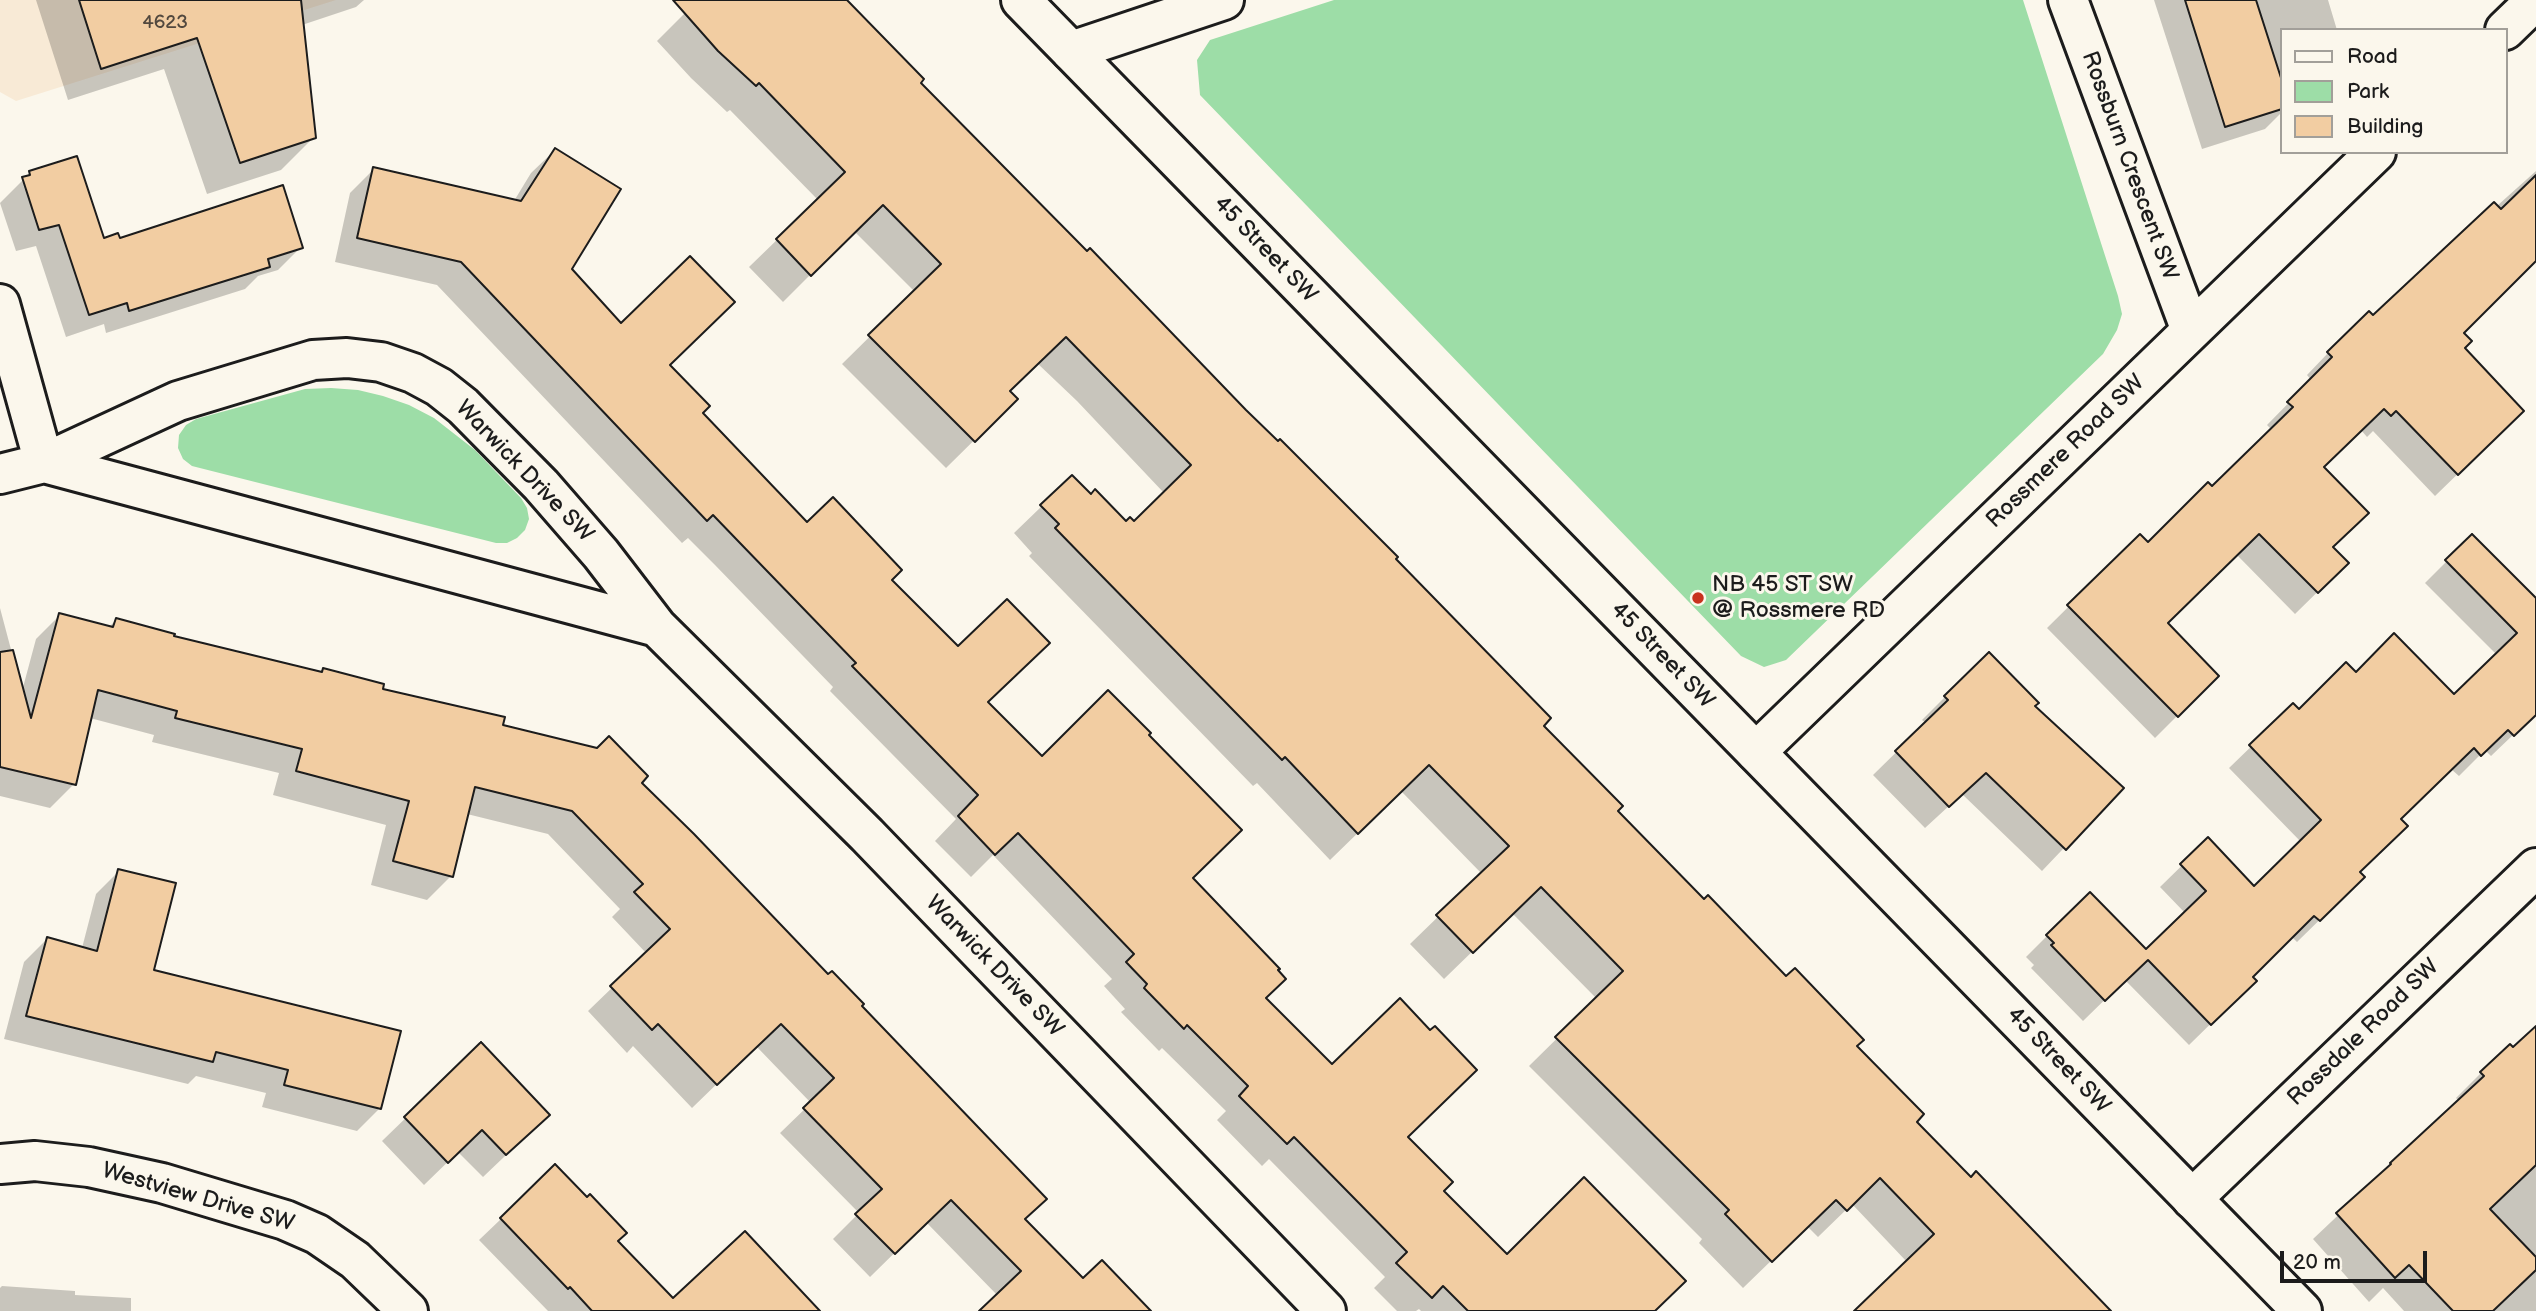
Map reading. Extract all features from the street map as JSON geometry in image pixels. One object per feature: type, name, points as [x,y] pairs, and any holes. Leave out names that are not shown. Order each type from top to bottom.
[{"type":"street","name":"45 Street SW","points":[[1021,0],[2302,1311]]},
{"type":"street","points":[[1071,51],[1224,0]]},
{"type":"street","name":"Rossburn Crescent SW","points":[[2068,0],[2191,331]]},
{"type":"street","points":[[2507,28],[2536,0]]},
{"type":"street","name":"Rossmere Road SW","points":[[1756,752],[2374,154]]},
{"type":"street","points":[[0,304],[44,463]]},
{"type":"street","name":"Warwick Drive SW","points":[[0,474],[44,463],[178,401],[313,360],[347,358],[381,362],[413,373],[439,387],[463,406],[541,485],[601,554],[657,627],[867,835],[1326,1311]]},
{"type":"street","name":"Warwick Drive SW","points":[[44,463],[657,627]]},
{"type":"street","name":"Rossdale Road SW","points":[[2192,1199],[2536,868]]},
{"type":"street","name":"Westview Drive SW","points":[[0,1164],[35,1161],[89,1167],[162,1183],[285,1220],[317,1234],[355,1260],[408,1311]]},
{"type":"shaded area","points":[[0,0],[336,0],[16,101],[0,92]]},
{"type":"green space","points":[[1334,0],[2023,0],[2118,296],[2122,314],[2117,330],[2103,354],[1786,660],[1764,667],[1741,656],[1200,95],[1197,60],[1210,40]]},
{"type":"green space","points":[[305,389],[358,390],[383,396],[434,418],[475,450],[521,498],[529,519],[525,530],[507,543],[496,543],[192,466],[183,459],[178,448],[179,435],[186,425],[196,419]]},
{"type":"building","points":[[79,0],[301,0],[316,138],[240,163],[197,38],[101,69]]},
{"type":"building","points":[[673,0],[847,0],[924,79],[921,83],[1087,251],[1090,248],[1246,410],[1278,441],[1280,439],[1398,557],[1396,559],[1551,718],[1544,726],[1623,806],[1618,811],[1704,899],[1708,895],[1786,976],[1795,968],[1864,1040],[1857,1046],[1924,1114],[1917,1122],[1971,1177],[1976,1171],[2111,1311],[1854,1311],[1934,1234],[1880,1178],[1847,1211],[1836,1200],[1772,1262],[1725,1214],[1729,1210],[1555,1037],[1623,971],[1541,887],[1473,953],[1436,915],[1509,846],[1429,765],[1358,834],[1285,757],[1282,760],[1055,528],[1059,524],[1040,505],[1072,475],[1091,494],[1095,489],[1126,521],[1130,517],[1134,521],[1191,465],[1066,337],[1010,391],[1018,399],[975,442],[868,335],[941,264],[883,205],[811,276],[776,239],[845,172],[759,83],[756,86],[718,51]]},
{"type":"building","points":[[2185,0],[2256,0],[2280,75],[2280,110],[2225,127]]},
{"type":"building","points":[[555,148],[621,189],[572,269],[621,323],[690,256],[735,302],[670,365],[710,406],[703,413],[807,522],[833,497],[902,570],[892,580],[958,646],[1007,599],[1050,643],[988,702],[1042,756],[1108,690],[1242,830],[1193,878],[1280,969],[1278,970],[1286,979],[1266,998],[1332,1064],[1400,998],[1430,1030],[1435,1026],[1477,1070],[1408,1137],[1453,1182],[1444,1191],[1507,1254],[1584,1177],[1686,1281],[1655,1311],[1468,1311],[1443,1286],[1432,1298],[1396,1263],[1407,1252],[1294,1137],[1287,1144],[1239,1096],[1248,1086],[1187,1025],[1184,1029],[1144,988],[1147,984],[1126,962],[1134,954],[1018,833],[995,855],[958,816],[978,795],[852,666],[856,663],[713,515],[707,521],[461,262],[357,238],[373,167],[521,201]]},
{"type":"building","points":[[77,156],[104,238],[118,233],[120,238],[283,185],[303,248],[268,259],[270,267],[129,311],[127,303],[89,315],[59,225],[39,230],[22,177],[30,175],[29,171]]},
{"type":"building","points":[[2536,175],[2536,261],[2464,333],[2472,341],[2465,348],[2524,411],[2458,475],[2396,411],[2391,416],[2384,409],[2324,467],[2369,513],[2333,547],[2349,563],[2318,593],[2259,534],[2168,623],[2219,676],[2178,717],[2067,605],[2140,534],[2148,542],[2208,482],[2212,486],[2293,407],[2287,402],[2332,357],[2327,352],[2369,311],[2373,315],[2494,202],[2501,209]]},
{"type":"building","points":[[2472,534],[2536,598],[2536,715],[2514,736],[2508,730],[2481,756],[2474,748],[2401,819],[2408,826],[2360,872],[2365,877],[2320,921],[2314,916],[2253,977],[2257,981],[2211,1025],[2148,960],[2105,1001],[2051,945],[2054,943],[2046,935],[2090,892],[2146,949],[2206,891],[2180,864],[2208,837],[2254,886],[2321,820],[2249,745],[2293,703],[2299,709],[2346,662],[2356,672],[2394,633],[2454,694],[2517,633],[2445,560]]},
{"type":"building","points":[[59,613],[113,627],[116,618],[175,634],[174,636],[322,672],[323,668],[384,684],[383,689],[505,717],[503,725],[597,748],[609,736],[648,776],[642,783],[828,974],[832,971],[864,1004],[862,1006],[1047,1199],[1025,1219],[1083,1278],[1102,1260],[1151,1311],[979,1311],[1021,1271],[951,1200],[895,1254],[855,1214],[882,1189],[803,1108],[834,1078],[781,1024],[717,1085],[658,1024],[652,1030],[610,986],[670,929],[634,892],[643,884],[572,811],[475,787],[453,877],[393,861],[409,801],[296,771],[302,749],[175,718],[177,711],[98,690],[76,785],[0,767],[0,652],[13,650],[31,718]]},
{"type":"building","points":[[1989,652],[2039,703],[2035,706],[2124,788],[2066,850],[1986,773],[1949,807],[1895,751],[1948,700],[1944,696]]},
{"type":"building","points":[[118,869],[176,883],[154,970],[401,1031],[381,1109],[284,1085],[288,1070],[216,1052],[213,1062],[26,1016],[47,937],[97,951]]},
{"type":"building","points":[[2536,1026],[2536,1165],[2490,1209],[2536,1257],[2536,1270],[2493,1311],[2453,1311],[2409,1265],[2395,1278],[2336,1213],[2484,1076],[2480,1072],[2510,1044],[2513,1047]]},
{"type":"building","points":[[481,1042],[550,1115],[506,1155],[482,1130],[448,1163],[404,1117]]},
{"type":"building","points":[[555,1164],[587,1197],[590,1194],[627,1233],[618,1241],[673,1298],[745,1231],[820,1311],[592,1311],[500,1218]]},
{"type":"place","name":"NB 45 ST SW @ Rossmere RD","points":[[1698,598]]}]
